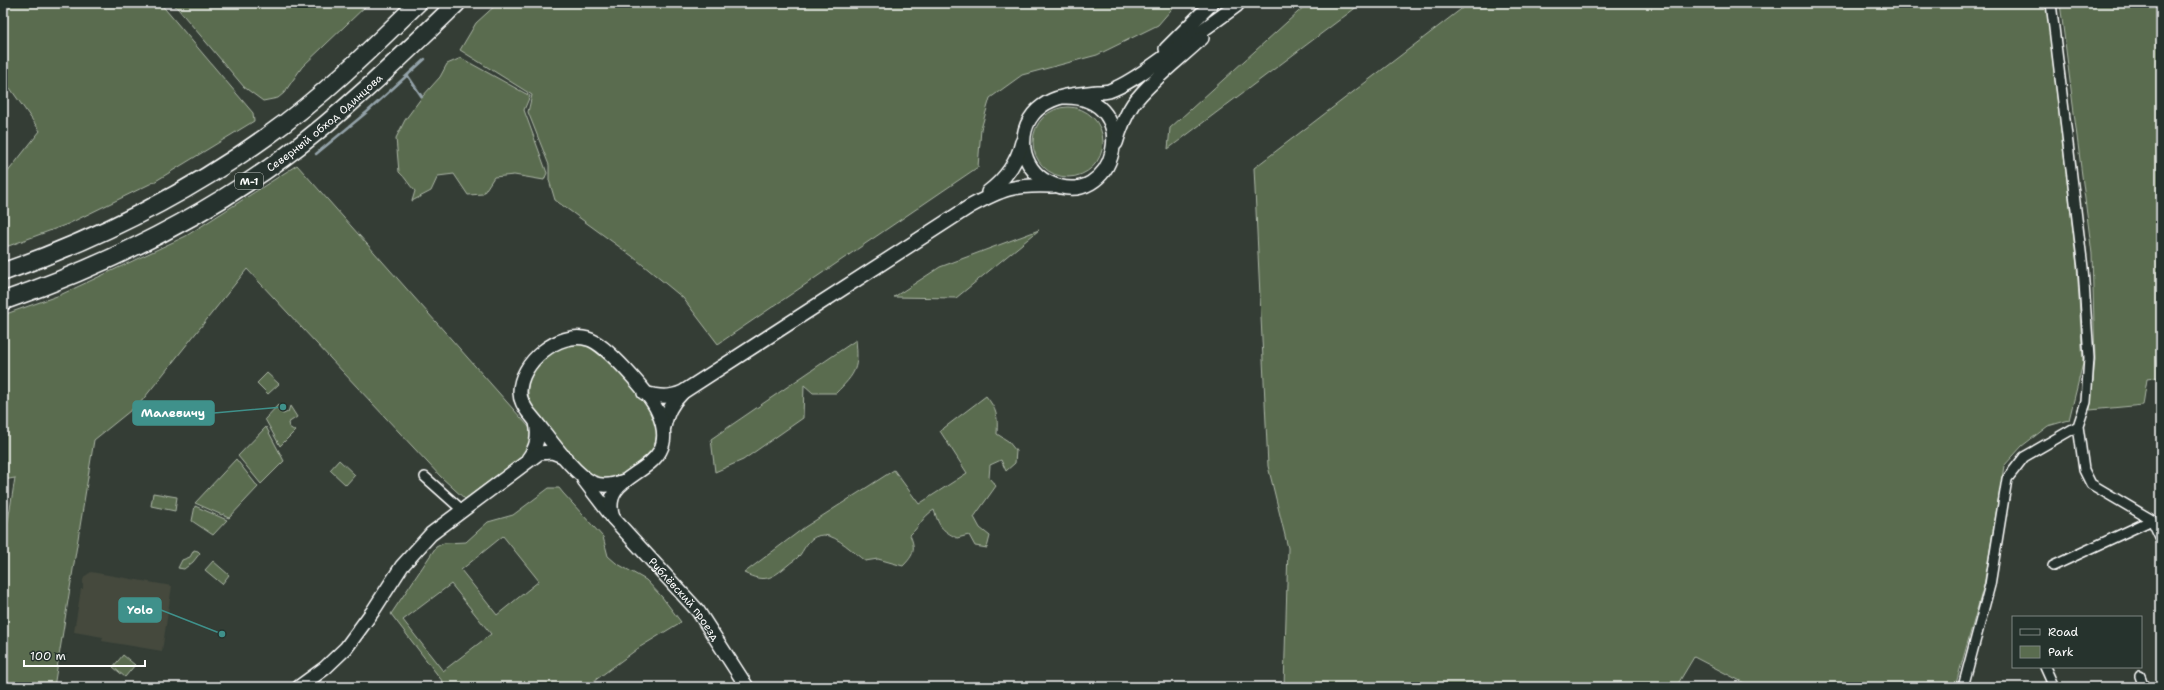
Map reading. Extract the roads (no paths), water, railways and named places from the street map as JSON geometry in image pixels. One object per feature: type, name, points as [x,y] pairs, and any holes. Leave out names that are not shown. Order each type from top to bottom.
[{"type":"highway","name":"М-1","points":[[3,272],[46,257],[167,200],[232,160],[302,109],[418,3]]},
{"type":"highway","name":"Северный обход Одинцова","points":[[3,301],[56,282],[140,244],[180,224],[247,183],[289,153],[351,102],[457,3]]},
{"type":"street","points":[[1147,69],[1212,3]]},
{"type":"street","points":[[2051,3],[2081,245],[2086,313],[2089,358],[2086,402],[2078,426],[2084,470],[2091,484],[2152,520],[2161,539]]},
{"type":"street","points":[[968,207],[1004,178],[1020,152],[1026,128],[1037,109],[1050,101],[1064,97],[1108,92],[1147,69],[1239,4]]},
{"type":"street","points":[[664,427],[658,410],[611,354],[600,344],[587,338],[573,338],[558,342],[533,361],[526,370],[522,380],[520,392],[522,402],[536,422],[581,475],[593,483],[603,485],[613,485],[624,481],[641,471],[654,460],[661,450],[667,412],[672,403],[683,392],[968,207],[997,192],[1012,187],[1031,185],[1066,187],[1081,186],[1095,180],[1110,163],[1124,118],[1144,91],[1239,4]]},
{"type":"street","points":[[1064,97],[1086,100],[1104,113],[1112,126],[1114,148]]},
{"type":"street","points":[[1026,128],[1024,151],[1034,171],[1052,184],[1066,187]]},
{"type":"street","points":[[644,393],[660,397],[672,396],[683,392]]},
{"type":"street","points":[[528,459],[535,450],[537,442],[538,433],[536,422]]},
{"type":"street","points":[[1963,687],[1990,585],[2007,479],[2024,457],[2078,426]]},
{"type":"street","points":[[299,687],[325,668],[346,648],[411,555],[432,534],[528,459],[539,453],[546,452],[565,457]]},
{"type":"street","name":"Рублёвский проезд","points":[[581,475],[613,518],[698,612],[747,687]]},
{"type":"street","points":[[425,477],[462,510]]},
{"type":"street","points":[[613,518],[610,507],[611,498],[615,490],[624,481]]},
{"type":"street","points":[[2053,566],[2152,520]]},
{"type":"street","points":[[2045,668],[2054,687]]},
{"type":"street","points":[[2140,676],[2144,687]]},
{"type":"waterway","points":[[316,154],[367,112],[425,59]]},
{"type":"waterway","points":[[408,76],[422,97]]},
{"type":"place","name":"Малевичу","points":[[283,407]]},
{"type":"place","name":"Yolo","points":[[222,634]]}]
